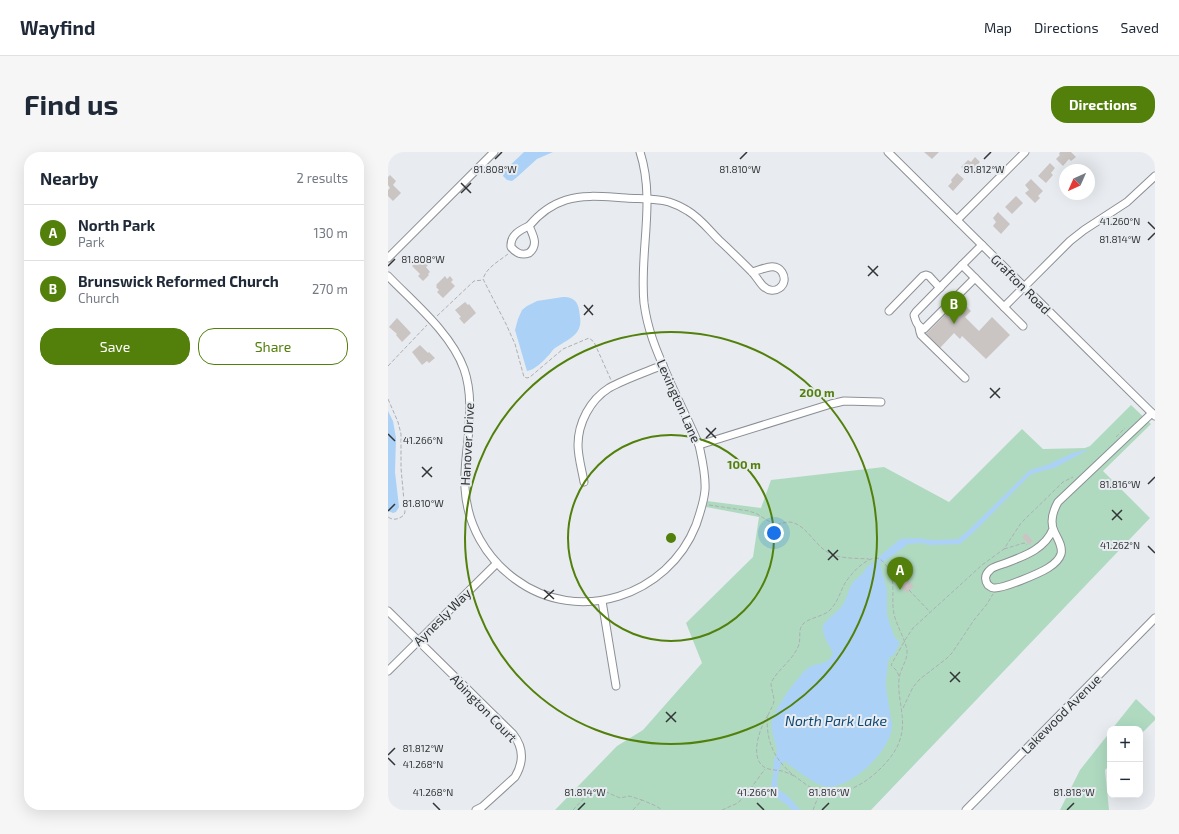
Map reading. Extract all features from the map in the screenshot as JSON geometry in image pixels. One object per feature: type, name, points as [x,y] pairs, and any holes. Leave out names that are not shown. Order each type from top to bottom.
[{"type":"street","points":[[388,258],[494,152]]},
{"type":"street","name":"Lexington Lane","points":[[602,601],[631,592],[656,577],[667,568],[677,557],[693,533],[705,490],[699,445],[650,332],[644,302],[643,284],[646,240],[646,199],[645,175],[640,152]]},
{"type":"street","name":"Grafton Road","points":[[888,152],[1154,414]]},
{"type":"street","points":[[957,220],[1025,152]]},
{"type":"street","points":[[1004,307],[1070,241],[1127,202],[1155,176]]},
{"type":"street","points":[[529,226],[535,239],[535,243],[529,253],[521,254],[514,250],[511,246],[512,239],[516,234],[529,226],[545,210],[555,204],[571,198],[584,196],[646,199],[669,202],[689,212],[698,219],[752,272]]},
{"type":"street","points":[[965,378],[921,335],[920,327],[914,315],[982,245]]},
{"type":"street","points":[[962,265],[1023,326]]},
{"type":"street","name":"Hanover Drive","points":[[388,276],[443,332],[459,357],[464,368],[468,382],[470,411],[464,474],[466,502],[480,542],[496,564],[517,581],[530,588],[558,599],[572,601],[602,601]]},
{"type":"street","points":[[889,311],[923,276],[929,276],[940,288]]},
{"type":"street","points":[[920,327],[924,329],[975,278]]},
{"type":"street","points":[[584,482],[578,452],[578,441],[580,429],[586,414],[595,400],[613,386],[663,364]]},
{"type":"street","points":[[699,445],[831,404],[844,401],[881,402]]},
{"type":"street","points":[[1053,529],[1046,542],[1033,552],[990,570],[986,575],[986,582],[991,587],[995,588],[1017,582],[1048,568],[1055,563],[1061,552],[1052,523],[1052,516],[1058,502],[1154,414]]},
{"type":"street","name":"Aynesly Way","points":[[388,671],[496,564]]},
{"type":"street","points":[[602,601],[616,686]]},
{"type":"street","name":"Abington Court","points":[[388,611],[518,740],[522,754],[519,770],[515,777],[482,807],[476,810]]},
{"type":"street","name":"Lakewood Avenue","points":[[966,810],[1155,618]]},
{"type":"path","points":[[514,250],[490,269],[484,275],[483,279],[515,344],[524,377],[530,377],[563,349],[589,338],[594,342],[613,386]]},
{"type":"path","points":[[388,399],[398,422],[401,434],[401,468],[405,512],[404,515],[397,519],[392,520],[388,518]]},
{"type":"path","points":[[1113,440],[1118,434],[1129,426]]},
{"type":"path","points":[[1004,549],[1021,523],[1063,482],[1077,475]]},
{"type":"path","points":[[702,504],[749,511],[775,525],[787,522],[796,524],[829,554],[870,559],[878,558],[892,574],[893,609],[907,653],[899,676],[903,723],[901,736],[894,752],[869,779],[854,788],[835,792],[820,791],[796,777],[785,772],[765,768],[758,762],[756,753],[760,730],[772,708],[774,700],[771,683],[799,647],[800,630],[802,626],[806,622],[826,614],[839,597],[852,574],[870,559]]},
{"type":"path","points":[[899,676],[894,666],[891,665],[913,628],[984,563],[1004,549],[1024,543],[1033,552]]},
{"type":"path","points":[[902,708],[913,687],[920,679],[952,653],[974,620],[987,604],[995,588]]},
{"type":"path","points":[[909,590],[930,613]]},
{"type":"path","points":[[768,714],[769,740],[774,753],[782,764],[796,777]]},
{"type":"path","points":[[722,810],[738,803],[765,768]]},
{"type":"path","points":[[573,810],[588,794],[597,788],[620,798],[629,796],[642,800],[662,810]]},
{"type":"path","points":[[813,810],[820,791]]},
{"type":"path","points":[[633,810],[642,800]]},
{"type":"green space","points":[[1131,405],[1151,424],[1103,471],[1150,518],[871,810],[555,810],[617,746],[643,730],[702,663],[686,623],[753,557],[759,517],[706,507],[707,501],[761,508],[771,480],[884,467],[949,502],[1022,429],[1043,449],[1085,448],[1090,446]]},
{"type":"green space","points":[[1136,699],[1155,717],[1155,720],[1143,732],[1143,726],[1114,726]]},
{"type":"green space","points":[[1107,736],[1107,768],[1105,770],[1109,810],[1060,810],[1080,770]]},
{"type":"water","points":[[524,152],[553,152],[537,159],[512,181],[507,180],[503,176],[505,170]]},
{"type":"water","points":[[563,297],[571,298],[578,305],[580,313],[580,327],[572,337],[554,349],[539,365],[527,371],[515,330],[522,310],[537,301]]},
{"type":"water","points":[[388,411],[393,421],[396,438],[395,472],[399,507],[396,512],[393,513],[388,511]]},
{"type":"water","name":"North Park Lake","points":[[1088,450],[1054,468],[1034,473],[1029,476],[974,532],[960,544],[907,544],[880,564],[887,590],[887,615],[894,636],[900,643],[893,656],[889,659],[886,680],[886,689],[892,724],[890,736],[885,746],[867,768],[844,783],[833,786],[823,786],[813,782],[784,761],[778,774],[778,789],[788,796],[800,810],[792,810],[771,793],[774,760],[777,751],[772,729],[774,715],[787,693],[803,672],[811,666],[825,662],[831,657],[833,653],[825,638],[822,627],[826,621],[842,606],[851,586],[865,569],[900,539],[958,539],[1030,470],[1047,465],[1073,453]]},
{"type":"building","points":[[924,152],[939,152],[932,159]]},
{"type":"building","points":[[1060,152],[1071,152],[1076,157],[1071,161],[1069,159],[1065,164],[1061,164],[1056,159],[1060,155]]},
{"type":"building","points":[[975,157],[980,162],[968,174],[961,167],[968,160],[971,162]]},
{"type":"building","points":[[1050,163],[1055,168],[1051,173],[1053,175],[1046,183],[1038,176]]},
{"type":"building","points":[[957,173],[964,179],[953,191],[948,186]]},
{"type":"building","points":[[390,175],[396,181],[393,185],[401,193],[393,201],[388,196],[388,190],[390,188],[388,185],[388,177]]},
{"type":"building","points":[[1031,179],[1043,191],[1038,196],[1040,198],[1035,203],[1025,193],[1029,190],[1025,185]]},
{"type":"building","points":[[1016,196],[1023,203],[1012,214],[1005,207]]},
{"type":"building","points":[[998,212],[1010,224],[1001,234],[993,226],[996,222],[993,218]]},
{"type":"building","points":[[421,257],[428,265],[426,267],[430,272],[423,281],[418,276],[420,274],[412,266]]},
{"type":"building","points":[[445,276],[447,279],[450,276],[453,280],[451,282],[455,286],[443,298],[437,292],[439,290],[436,285]]},
{"type":"building","points":[[465,302],[468,305],[469,304],[476,313],[464,324],[459,318],[461,317],[455,310]]},
{"type":"building","points":[[962,302],[971,311],[965,317],[979,331],[992,317],[1010,335],[986,359],[962,336],[960,339],[954,333],[940,348],[926,334],[951,309],[953,312]]},
{"type":"building","points":[[397,318],[411,333],[402,342],[396,335],[397,334],[389,327]]},
{"type":"building","points":[[420,345],[435,358],[429,363],[427,361],[422,365],[412,352]]},
{"type":"building","points":[[1026,533],[1033,541],[1029,545],[1022,537]]},
{"type":"building","points":[[903,575],[914,586],[907,593],[896,582]]},
{"type":"place","name":"Brunswick Reformed Church","points":[[954,324]]},
{"type":"place","name":"North Park","points":[[900,590]]}]
